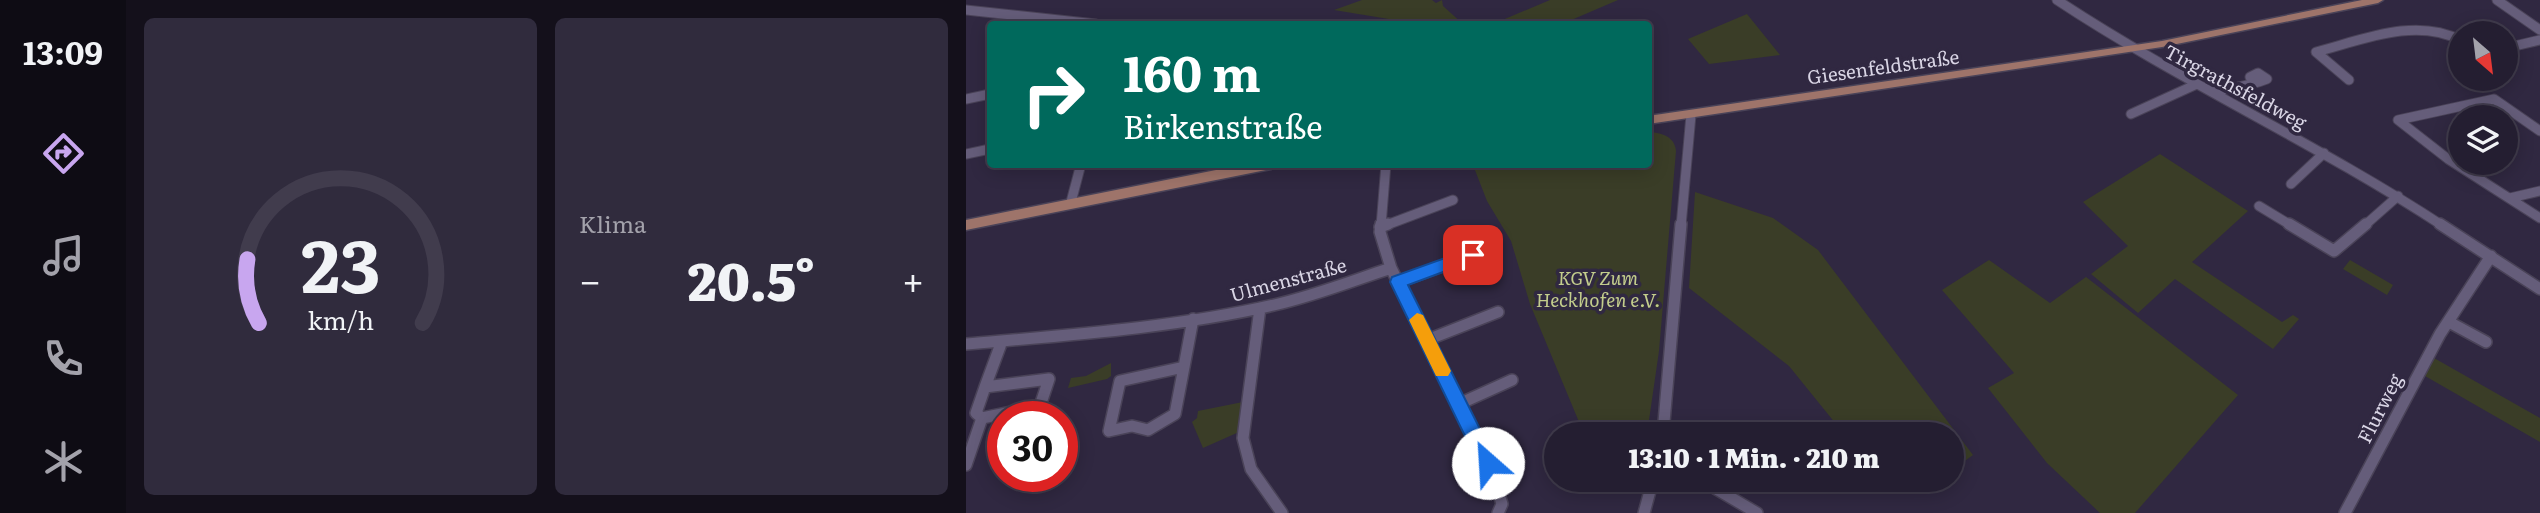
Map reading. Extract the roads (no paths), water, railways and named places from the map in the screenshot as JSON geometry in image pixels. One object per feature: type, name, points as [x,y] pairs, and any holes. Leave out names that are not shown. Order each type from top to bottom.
[{"type":"main road","name":"Giesenfeldstraße","points":[[1652,119],[2127,50],[2378,0]]},
{"type":"main road","points":[[966,225],[1250,168]]},
{"type":"street","name":"Tirgrathsfeldweg","points":[[2057,0],[2127,50],[2213,92],[2324,153],[2398,196],[2540,289]]},
{"type":"street","points":[[2497,0],[2538,28]]},
{"type":"street","points":[[966,10],[1068,21]]},
{"type":"street","points":[[2349,80],[2316,52],[2422,28],[2448,34]]},
{"type":"street","points":[[2518,45],[2540,40]]},
{"type":"street","points":[[2213,92],[2255,83]]},
{"type":"street","points":[[2131,114],[2197,85]]},
{"type":"street","points":[[966,99],[987,95]]},
{"type":"street","points":[[2540,131],[2494,99],[2398,120],[2448,159],[2540,218]]},
{"type":"street","points":[[1663,422],[1691,114]]},
{"type":"street","points":[[966,154],[987,150]]},
{"type":"street","points":[[2291,184],[2324,153]]},
{"type":"street","points":[[1072,202],[1081,168]]},
{"type":"street","points":[[1386,168],[1380,227],[1391,268],[1500,490],[1502,504],[1498,513]]},
{"type":"street","points":[[2510,198],[2540,191]]},
{"type":"street","points":[[2259,206],[2334,251],[2398,196]]},
{"type":"street","points":[[1380,227],[1453,200]]},
{"type":"street","points":[[1398,282],[1473,255]]},
{"type":"street","name":"Flurweg","points":[[2345,513],[2449,322],[2491,256]]},
{"type":"street","name":"Ulmenstraße","points":[[966,344],[1193,319],[1260,308],[1325,291],[1391,268]]},
{"type":"street","points":[[1260,308],[1243,438],[1244,455],[1251,472],[1282,513]]},
{"type":"street","points":[[1427,340],[1499,312]]},
{"type":"street","points":[[1184,367],[1120,381],[1109,431],[1132,426],[1148,429],[1175,414],[1184,367],[1193,319]]},
{"type":"street","points":[[2449,322],[2486,342]]},
{"type":"street","points":[[987,417],[982,418],[976,413],[1002,341]]},
{"type":"street","points":[[985,387],[1049,379],[1043,401]]},
{"type":"street","points":[[1459,404],[1512,380]]},
{"type":"street","points":[[966,465],[982,418]]},
{"type":"street","points":[[1644,513],[1650,492]]},
{"type":"street","points":[[1721,492],[1757,513]]},
{"type":"park label","name":"KGV Zum Heckhofen e.V.","points":[[1598,288]]}]
